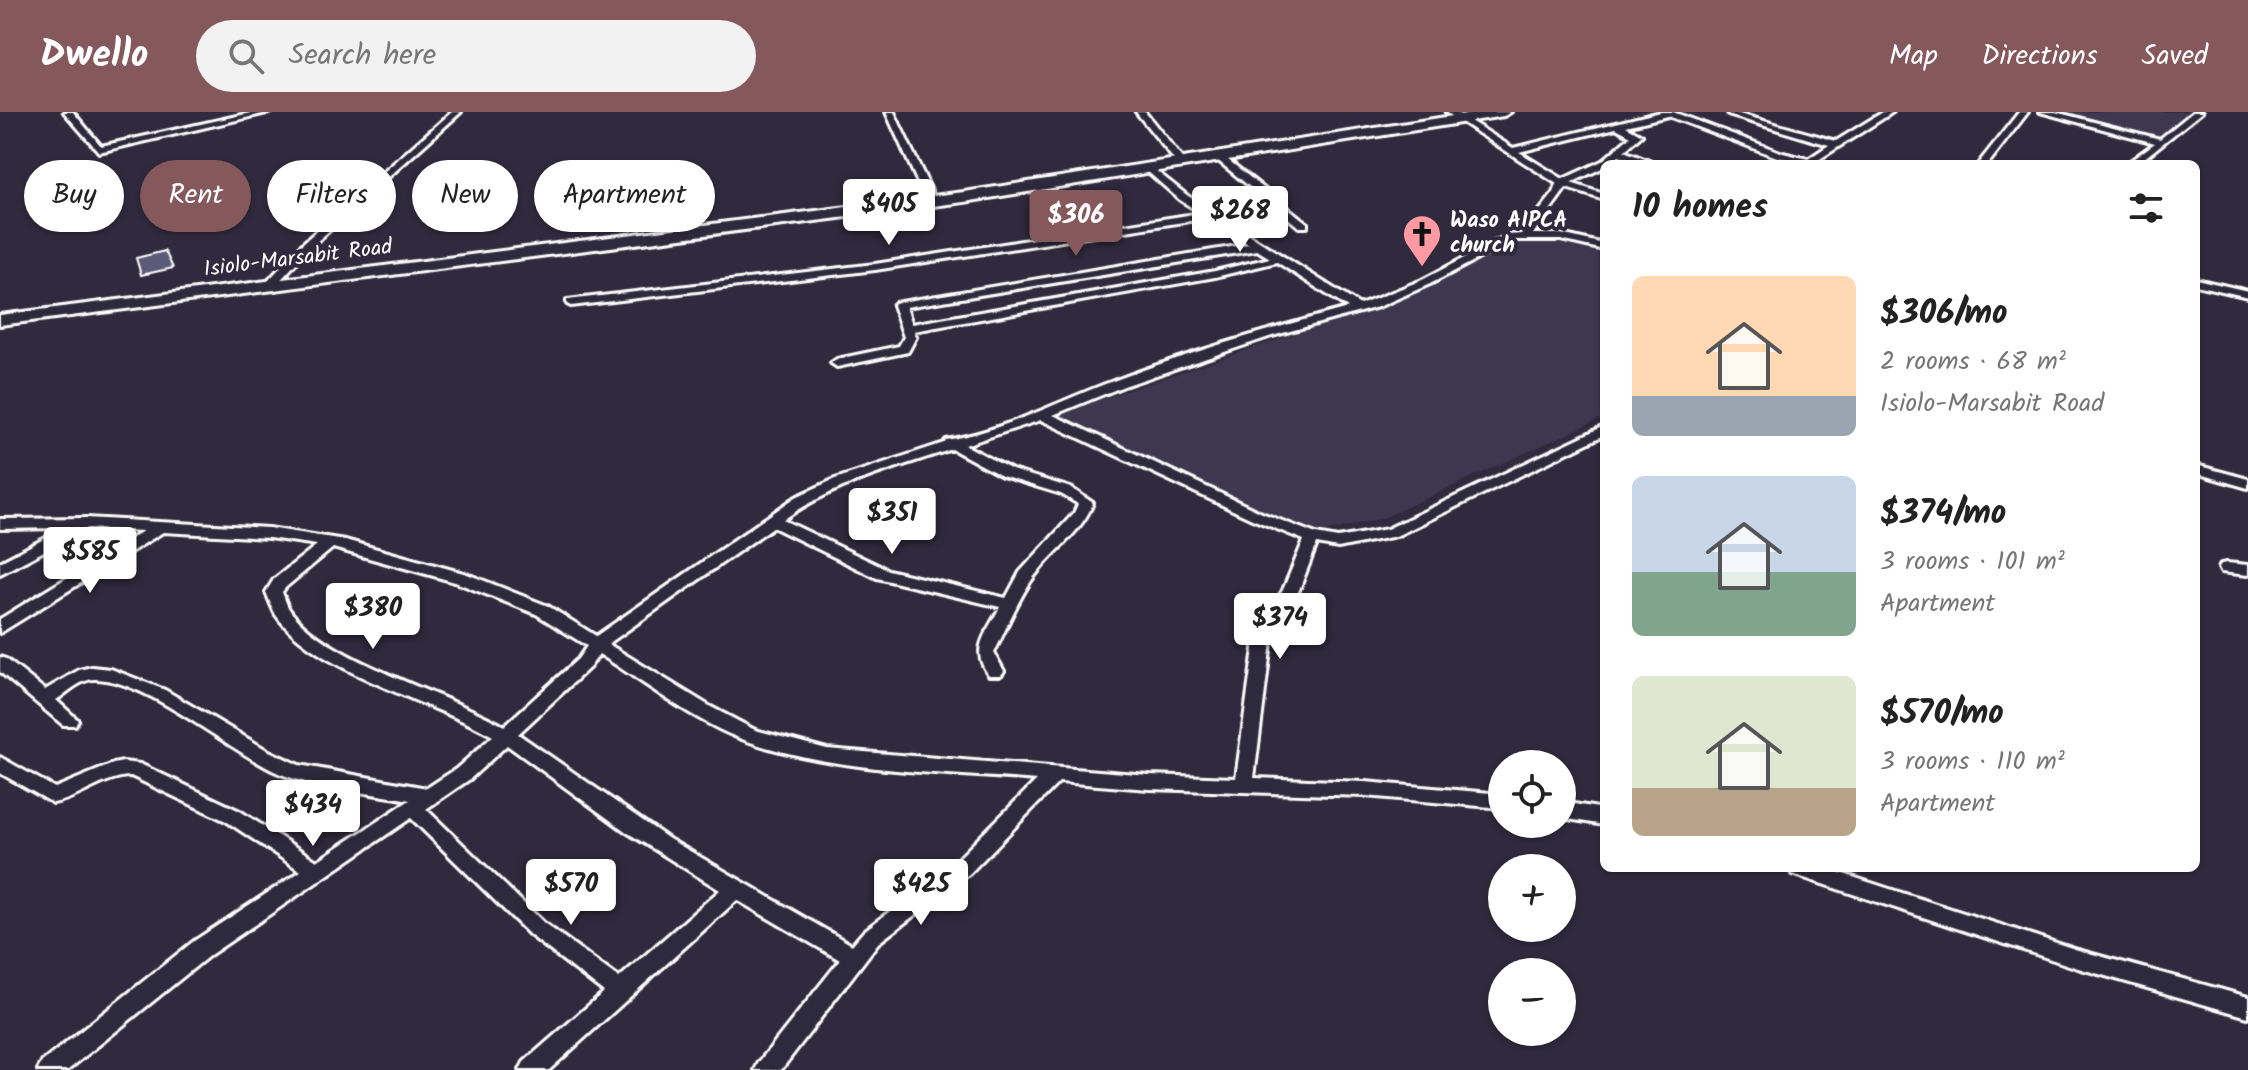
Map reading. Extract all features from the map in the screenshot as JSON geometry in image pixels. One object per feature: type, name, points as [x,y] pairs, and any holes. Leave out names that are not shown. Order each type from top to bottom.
[{"type":"highway","name":"Isiolo-Marsabit Road","points":[[0,320],[931,201],[1182,164],[1455,116],[1504,112]]},
{"type":"street","points":[[69,114],[87,112]]},
{"type":"street","points":[[69,114],[99,149],[267,112]]},
{"type":"street","points":[[270,285],[306,246],[457,112]]},
{"type":"street","points":[[890,112],[931,201]]},
{"type":"street","points":[[1140,112],[1182,164]]},
{"type":"street","points":[[1812,160],[1889,112]]},
{"type":"street","points":[[1986,160],[2024,112]]},
{"type":"street","points":[[2044,112],[2162,142]]},
{"type":"street","points":[[2137,160],[2198,112]]},
{"type":"street","points":[[1510,151],[1667,113],[1793,160]]},
{"type":"street","points":[[1707,128],[1735,113],[1838,145]]},
{"type":"street","points":[[1455,116],[1562,183],[1600,196]]},
{"type":"street","points":[[1609,160],[1637,135],[1619,126]]},
{"type":"street","points":[[1618,152],[1641,160]]},
{"type":"street","points":[[1219,157],[1303,225]]},
{"type":"street","points":[[1526,235],[1559,193],[1562,183],[1600,165]]},
{"type":"street","points":[[1150,169],[1210,215],[1356,308]]},
{"type":"street","points":[[571,302],[875,267],[1210,215]]},
{"type":"street","points":[[50,1070],[202,948],[463,774],[584,663],[596,645],[801,500],[832,485],[1042,415],[1148,373],[1413,289],[1498,243],[1526,235],[1561,237],[1600,246]]},
{"type":"street","points":[[837,363],[901,352],[908,344],[909,328],[899,305],[1260,246]]},
{"type":"street","points":[[909,328],[1215,274],[1278,259]]},
{"type":"street","points":[[2200,283],[2248,294]]},
{"type":"street","points":[[1042,415],[1192,487],[1312,538],[1354,542],[1391,533],[1600,432]]},
{"type":"street","points":[[951,443],[1007,473],[1066,491],[1086,503],[1081,515],[1026,576],[1010,604],[986,653],[995,671]]},
{"type":"street","points":[[2200,470],[2248,484]]},
{"type":"street","points":[[772,521],[883,574],[1010,604]]},
{"type":"street","points":[[0,569],[86,523]]},
{"type":"street","points":[[0,524],[86,523],[229,529],[329,543],[504,592],[542,610],[705,712],[770,743],[859,761],[1244,786],[1365,789],[1488,800]]},
{"type":"street","points":[[0,627],[160,527]]},
{"type":"street","points":[[1244,786],[1264,634],[1291,590],[1312,538]]},
{"type":"street","points":[[329,543],[275,588],[275,600],[293,622],[337,657],[530,747],[633,826],[854,957]]},
{"type":"street","points":[[2227,568],[2248,570]]},
{"type":"street","points":[[0,663],[69,720]]},
{"type":"street","points":[[43,700],[87,674],[108,674],[175,702],[251,751],[288,768],[431,796]]},
{"type":"street","points":[[0,764],[53,796],[76,790],[115,770],[133,769],[233,816],[317,871]]},
{"type":"street","points":[[767,1070],[871,937],[963,867],[1056,773]]},
{"type":"street","points":[[413,808],[537,929],[620,991]]},
{"type":"street","points":[[1576,812],[1600,816]]},
{"type":"street","points":[[1811,872],[2078,959],[2248,1007]]},
{"type":"street","points":[[532,1070],[735,889]]},
{"type":"shaded area","points":[[2050,112],[2196,112],[2160,140]]},
{"type":"shaded area","points":[[1523,234],[1600,249],[1600,419],[1383,518],[1321,533],[1268,515],[1055,415],[1398,299],[1495,241]]},
{"type":"building","points":[[165,251],[173,268],[141,275],[136,258]]},
{"type":"place","name":"Waso AIPCA church","points":[[1422,268]]}]
